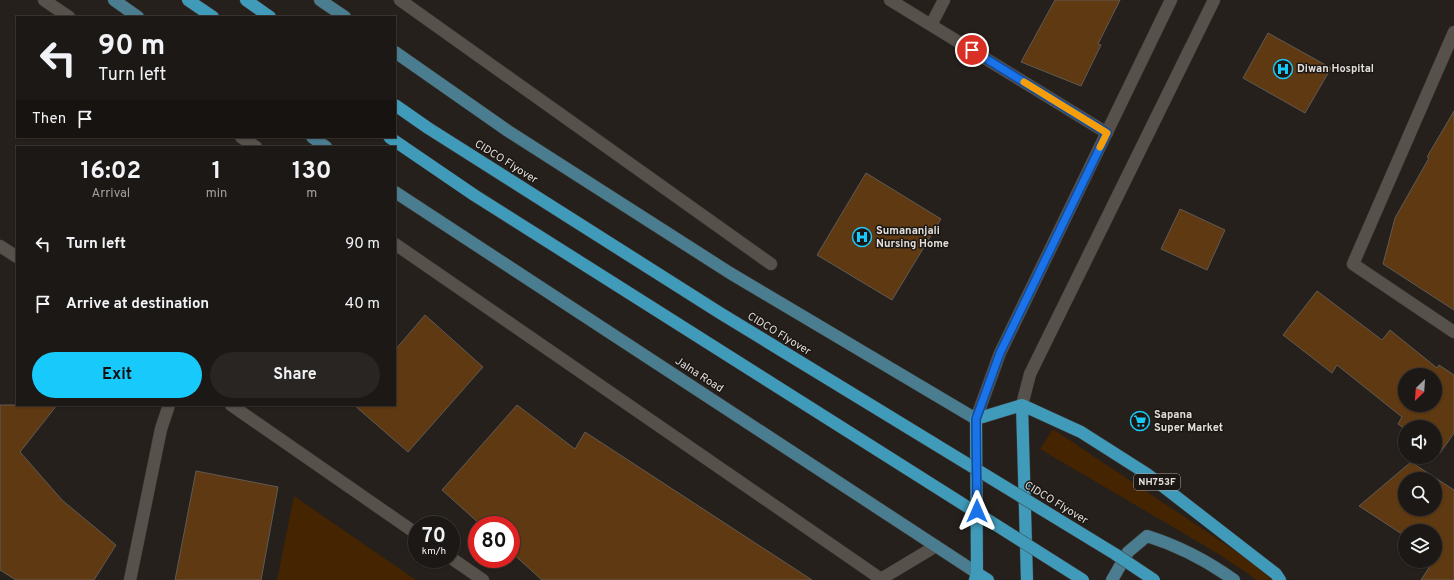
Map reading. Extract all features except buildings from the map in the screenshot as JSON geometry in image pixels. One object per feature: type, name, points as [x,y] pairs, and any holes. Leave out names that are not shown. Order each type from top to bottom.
[{"type":"highway","points":[[188,0],[212,16]]},
{"type":"highway","points":[[246,0],[269,16]]},
{"type":"highway","name":"CIDCO Flyover","points":[[396,106],[428,128],[720,313],[1115,554],[1154,580]]},
{"type":"highway","points":[[390,138],[481,199],[1083,580]]},
{"type":"highway","points":[[976,577],[976,419],[1022,405],[1028,580]]},
{"type":"highway","name":"NH753F","points":[[1022,405],[1081,432],[1147,474],[1280,578]]},
{"type":"highway","name":"Jalna Road","points":[[976,577],[988,580]]},
{"type":"main road","points":[[114,0],[137,16]]},
{"type":"main road","points":[[320,0],[344,16]]},
{"type":"main road","points":[[396,53],[508,130],[730,273],[976,419]]},
{"type":"main road","points":[[313,138],[325,146]]},
{"type":"main road","name":"Jalna Road","points":[[396,193],[936,546],[976,577]]},
{"type":"main road","points":[[1112,580],[1128,552],[1147,536],[1175,545],[1209,562],[1234,580]]},
{"type":"street","points":[[44,0],[68,16]]},
{"type":"street","points":[[400,0],[771,264]]},
{"type":"street","points":[[890,0],[1107,133]]},
{"type":"street","points":[[931,25],[944,0]]},
{"type":"street","points":[[976,419],[1000,353],[1171,0]]},
{"type":"street","points":[[1022,405],[1030,374],[1214,0]]},
{"type":"street","points":[[1454,32],[1353,264],[1454,332]]},
{"type":"street","points":[[242,138],[254,146]]},
{"type":"street","points":[[396,245],[881,579],[936,546]]},
{"type":"street","points":[[0,246],[16,256]]},
{"type":"street","points":[[130,580],[161,429],[169,406]]},
{"type":"street","points":[[232,406],[408,528]]},
{"type":"street","points":[[460,564],[484,580]]},
{"type":"shaded area","points":[[1053,429],[1279,580],[1257,580],[1217,553],[1040,449]]},
{"type":"shaded area","points":[[294,496],[416,580],[277,580]]},
{"type":"slow traffic","points":[[1024,82],[1107,133],[1100,147]]},
{"type":"place","name":"Diwan Hospital","points":[[1283,69]]},
{"type":"place","name":"Sumananjali Nursing Home","points":[[862,237]]},
{"type":"place","name":"Sapana Super Market","points":[[1140,421]]},
{"type":"route","points":[[972,50],[1107,133],[1000,353],[976,419],[977,511]]}]
